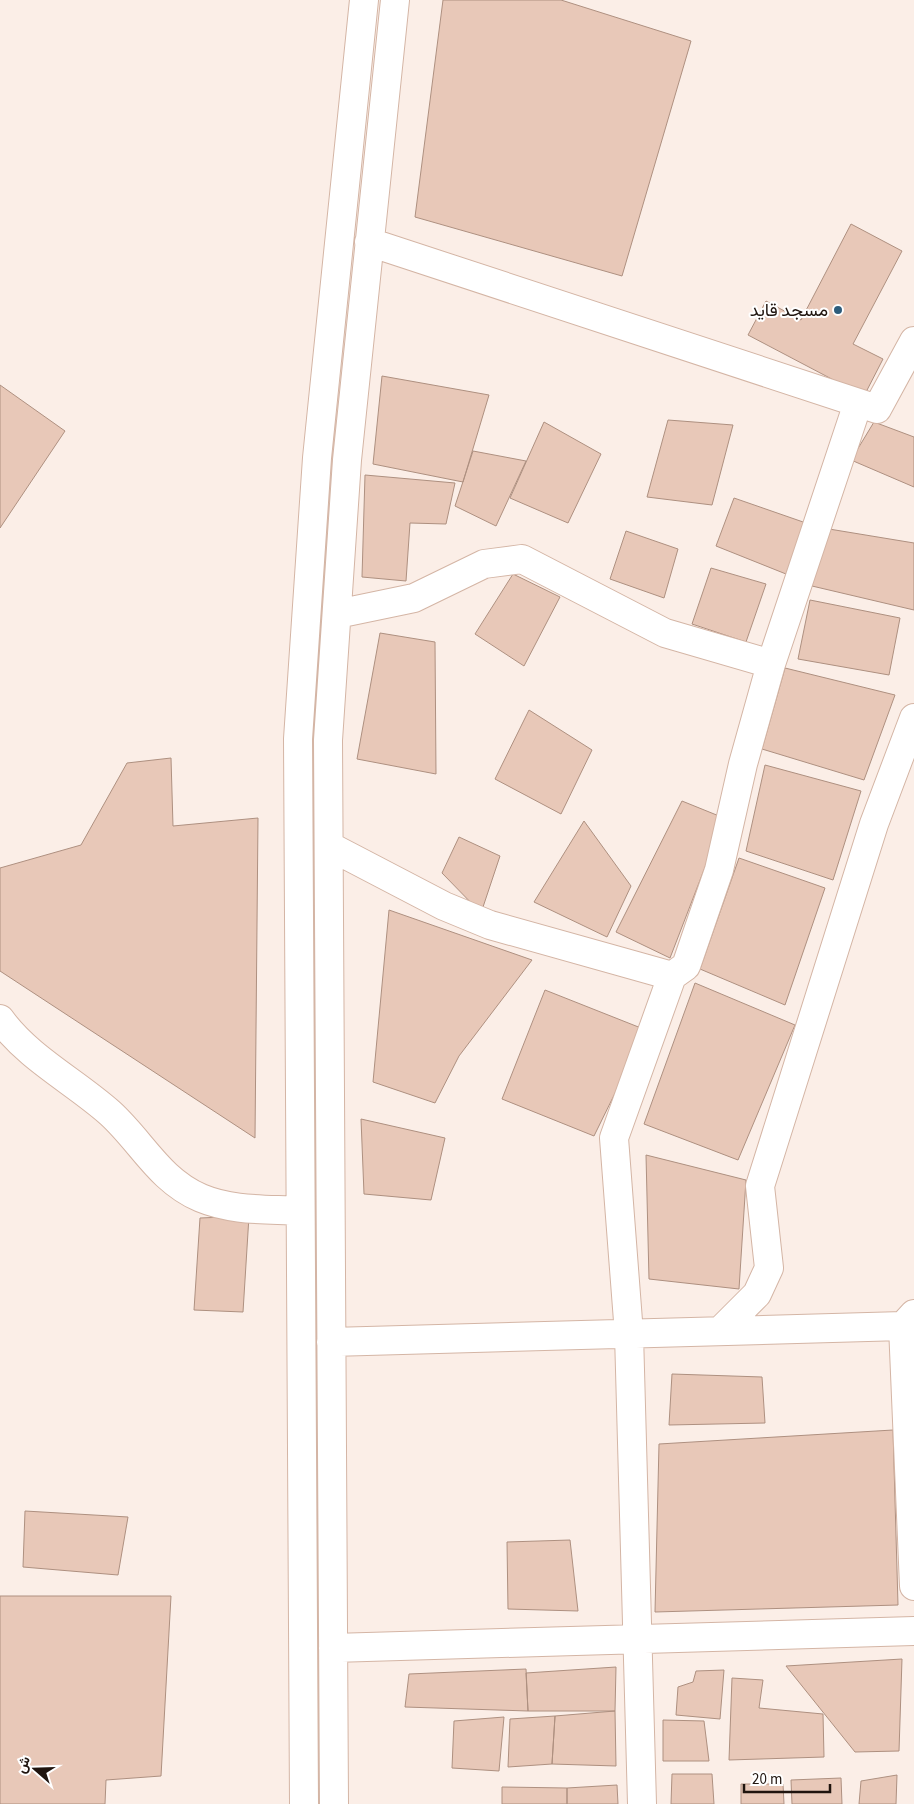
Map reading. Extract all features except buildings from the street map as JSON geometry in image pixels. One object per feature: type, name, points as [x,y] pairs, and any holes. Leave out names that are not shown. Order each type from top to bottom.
[{"type":"street","points":[[304,1804],[299,1211],[298,739],[317,458],[364,0]]},
{"type":"street","points":[[334,1804],[328,740],[347,460],[395,0]]},
{"type":"street","points":[[370,242],[877,409],[914,341]]},
{"type":"street","points":[[642,1804],[629,1334],[614,1138],[672,976],[686,966],[719,870],[743,764],[772,664],[858,403]]},
{"type":"street","points":[[337,614],[414,598],[484,564],[522,559],[665,633],[772,664]]},
{"type":"street","points":[[720,1331],[757,1294],[769,1268],[760,1186],[874,824],[914,718]]},
{"type":"street","points":[[329,846],[444,906],[490,925],[672,976]]},
{"type":"street","points":[[0,1019],[29,1052],[86,1092],[112,1115],[154,1164],[175,1183],[200,1198],[228,1207],[299,1211]]},
{"type":"street","points":[[332,1342],[720,1331],[908,1320],[914,1586]]},
{"type":"street","points":[[333,1648],[914,1631]]},
{"type":"place","name":"مسجد قايد","points":[[838,310]]}]
